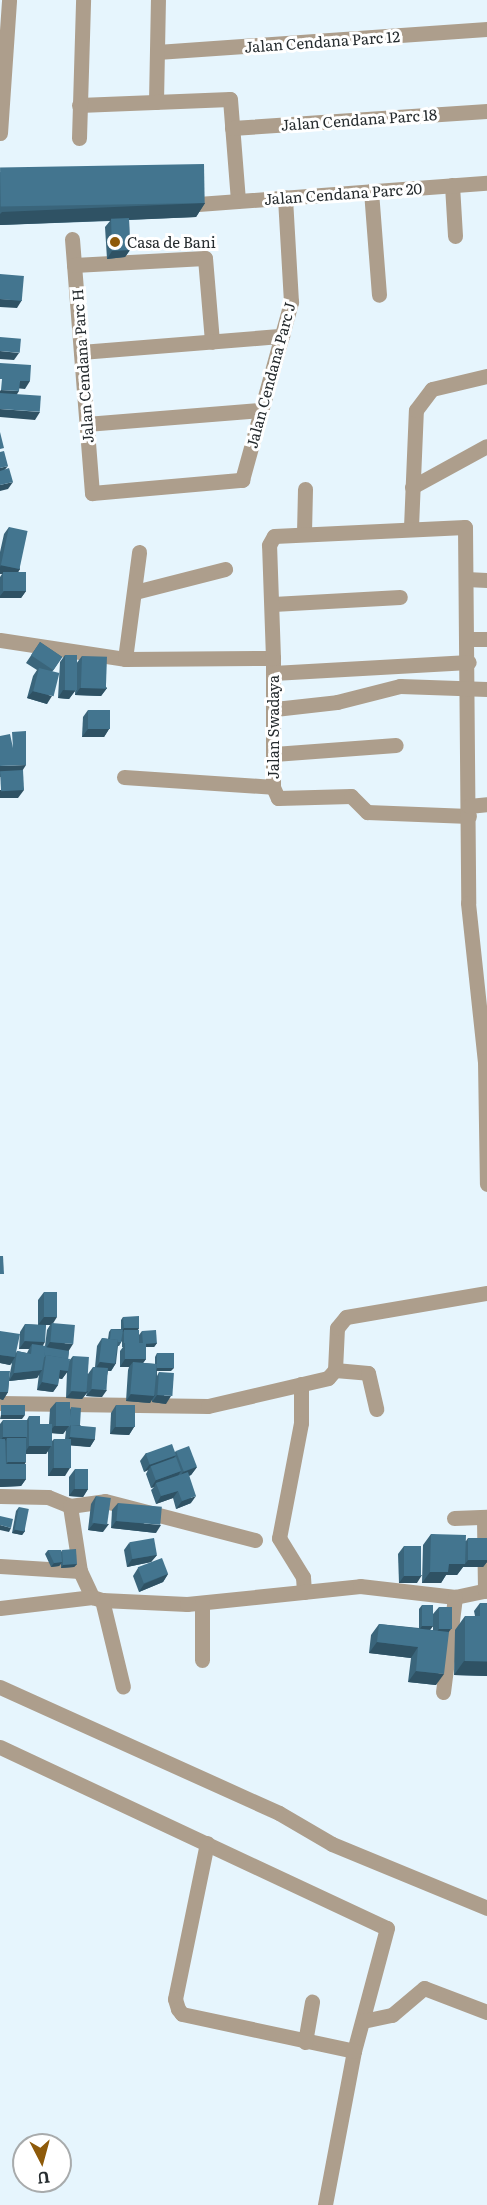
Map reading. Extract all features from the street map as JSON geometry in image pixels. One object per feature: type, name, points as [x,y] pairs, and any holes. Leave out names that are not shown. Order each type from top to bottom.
[{"type":"street","points":[[0,133],[9,0]]},
{"type":"street","points":[[79,138],[83,0]]},
{"type":"street","points":[[156,102],[158,0]]},
{"type":"street","name":"Jalan Cendana Parc 12","points":[[157,52],[487,29]]},
{"type":"street","points":[[79,105],[230,99],[238,201]]},
{"type":"street","name":"Jalan Cendana Parc 18","points":[[232,128],[487,111]]},
{"type":"street","name":"Jalan Cendana Parc 20","points":[[198,204],[487,183]]},
{"type":"street","points":[[452,185],[455,236]]},
{"type":"street","points":[[371,191],[379,295]]},
{"type":"street","name":"Jalan Cendana Parc J","points":[[92,493],[242,480],[291,302],[285,197]]},
{"type":"street","name":"Jalan Cendana Parc H","points":[[72,239],[92,493]]},
{"type":"street","points":[[74,265],[205,258],[212,342]]},
{"type":"street","points":[[81,352],[282,336]]},
{"type":"street","points":[[411,527],[416,410],[423,399],[448,382],[487,376]]},
{"type":"street","points":[[86,424],[261,410]]},
{"type":"street","points":[[412,487],[487,446]]},
{"type":"street","points":[[304,533],[305,489]]},
{"type":"street","points":[[469,662],[273,666],[270,539],[304,533],[411,527],[465,527],[470,688],[469,946],[485,1061],[487,1184]]},
{"type":"street","points":[[125,659],[139,552]]},
{"type":"street","points":[[135,592],[225,569]]},
{"type":"street","points":[[465,579],[487,580]]},
{"type":"street","points":[[273,604],[400,597]]},
{"type":"street","points":[[469,639],[487,639]]},
{"type":"street","name":"Jalan Swadaya","points":[[0,640],[125,659],[273,666],[273,787],[283,800],[351,796],[367,812],[469,811]]},
{"type":"street","points":[[274,709],[337,702],[400,686],[487,689]]},
{"type":"street","points":[[274,754],[396,745]]},
{"type":"street","points":[[123,777],[273,787]]},
{"type":"street","points":[[469,811],[487,804]]},
{"type":"street","points":[[0,1403],[208,1406],[328,1378],[335,1370],[339,1320],[487,1293]]},
{"type":"street","points":[[335,1370],[368,1373],[376,1409]]},
{"type":"street","points":[[301,1384],[301,1423],[279,1538],[303,1577],[304,1592]]},
{"type":"street","points":[[0,1496],[48,1497],[70,1506],[105,1501],[255,1540]]},
{"type":"street","points":[[70,1506],[80,1571],[97,1599],[123,1687]]},
{"type":"street","points":[[0,1608],[97,1599],[202,1603],[360,1586],[455,1597],[486,1591],[485,1518],[454,1518]]},
{"type":"street","points":[[0,1566],[80,1571]]},
{"type":"street","points":[[443,1692],[455,1597]]},
{"type":"street","points":[[202,1603],[202,1660]]},
{"type":"street","points":[[0,1687],[279,1813],[332,1844],[487,1908]]},
{"type":"street","points":[[0,1747],[381,1922],[387,1936],[354,2051],[325,2205]]},
{"type":"street","points":[[207,1843],[175,1999],[182,2014],[354,2051]]},
{"type":"street","points":[[363,2020],[384,2019],[424,1989],[487,2012]]},
{"type":"street","points":[[305,2042],[312,2002]]},
{"type":"building","points":[[204,164],[205,203],[1,207],[0,168]]},
{"type":"building","points":[[129,218],[130,250],[112,251],[111,219]]},
{"type":"building","points":[[0,274],[24,276],[22,301],[0,299]]},
{"type":"building","points":[[0,337],[21,339],[20,353],[0,351]]},
{"type":"building","points":[[0,363],[31,365],[30,381],[20,381],[19,391],[1,390]]},
{"type":"building","points":[[0,393],[41,396],[40,412],[0,409]]},
{"type":"building","points":[[0,432],[4,448],[0,449]]},
{"type":"building","points":[[4,451],[8,466],[0,468],[0,452]]},
{"type":"building","points":[[9,468],[13,482],[0,485],[0,471]]},
{"type":"building","points":[[9,527],[28,531],[19,569],[1,565]]},
{"type":"building","points":[[3,572],[26,572],[26,591],[3,591]]},
{"type":"building","points":[[40,642],[62,657],[53,670],[31,655]]},
{"type":"building","points":[[65,655],[77,655],[77,690],[65,690]]},
{"type":"building","points":[[82,656],[107,657],[106,689],[81,688]]},
{"type":"building","points":[[39,668],[59,673],[54,696],[33,691]]},
{"type":"building","points":[[88,710],[110,710],[110,729],[88,729]]},
{"type":"building","points":[[26,731],[26,765],[0,766],[0,736],[10,734],[13,748],[12,732]]},
{"type":"building","points":[[23,770],[24,790],[1,791],[0,771]]},
{"type":"building","points":[[0,1256],[3,1256],[4,1274],[0,1274]]},
{"type":"building","points":[[44,1292],[57,1292],[57,1317],[44,1317]]},
{"type":"building","points":[[139,1316],[139,1328],[124,1328],[123,1317]]},
{"type":"building","points":[[52,1323],[75,1325],[73,1344],[50,1342]]},
{"type":"building","points":[[25,1324],[46,1325],[45,1342],[24,1341]]},
{"type":"building","points":[[111,1329],[123,1330],[121,1342],[110,1339]]},
{"type":"building","points":[[124,1330],[139,1330],[139,1343],[124,1343]]},
{"type":"building","points":[[156,1330],[157,1343],[143,1344],[142,1331]]},
{"type":"building","points":[[0,1331],[20,1334],[15,1357],[0,1355]]},
{"type":"building","points":[[102,1338],[118,1340],[115,1364],[99,1362]]},
{"type":"building","points":[[125,1343],[146,1343],[146,1359],[125,1359]]},
{"type":"building","points":[[32,1344],[46,1346],[42,1370],[14,1373],[17,1351],[31,1354]]},
{"type":"building","points":[[45,1347],[69,1351],[68,1359],[46,1355],[44,1357]]},
{"type":"building","points":[[157,1353],[174,1353],[174,1368],[157,1368]]},
{"type":"building","points":[[46,1355],[70,1359],[68,1371],[60,1370],[58,1385],[42,1382]]},
{"type":"building","points":[[73,1356],[89,1357],[87,1392],[71,1391]]},
{"type":"building","points":[[133,1362],[157,1364],[154,1396],[130,1394]]},
{"type":"building","points":[[93,1367],[108,1368],[106,1390],[91,1389]]},
{"type":"building","points":[[0,1371],[10,1371],[8,1392],[0,1392]]},
{"type":"building","points":[[159,1372],[174,1373],[172,1396],[157,1395]]},
{"type":"building","points":[[56,1402],[70,1402],[70,1426],[56,1426]]},
{"type":"building","points":[[1,1405],[25,1405],[25,1415],[1,1415]]},
{"type":"building","points":[[116,1405],[135,1405],[135,1427],[116,1427]]},
{"type":"building","points":[[71,1407],[81,1408],[80,1425],[69,1427]]},
{"type":"building","points":[[29,1416],[40,1416],[40,1424],[29,1424]]},
{"type":"building","points":[[3,1420],[27,1420],[27,1437],[3,1437]]},
{"type":"building","points":[[29,1424],[52,1424],[52,1446],[29,1446]]},
{"type":"building","points":[[71,1425],[96,1427],[95,1439],[70,1437]]},
{"type":"building","points":[[7,1438],[26,1438],[26,1462],[7,1462]]},
{"type":"building","points":[[0,1439],[5,1439],[6,1464],[0,1464]]},
{"type":"building","points":[[54,1439],[71,1439],[71,1468],[54,1468]]},
{"type":"building","points":[[172,1444],[176,1455],[150,1465],[146,1454]]},
{"type":"building","points":[[189,1446],[197,1467],[184,1472],[176,1451]]},
{"type":"building","points":[[176,1457],[181,1471],[156,1480],[151,1466]]},
{"type":"building","points":[[0,1464],[26,1464],[26,1479],[0,1479]]},
{"type":"building","points":[[75,1469],[88,1469],[88,1489],[75,1489]]},
{"type":"building","points":[[188,1472],[196,1496],[182,1501],[178,1491],[161,1496],[156,1483]]},
{"type":"building","points":[[96,1496],[111,1498],[107,1525],[92,1523]]},
{"type":"building","points":[[118,1503],[162,1507],[160,1525],[116,1521]]},
{"type":"building","points":[[19,1507],[29,1509],[24,1531],[15,1530]]},
{"type":"building","points":[[0,1516],[13,1519],[11,1528],[0,1525]]},
{"type":"building","points":[[431,1534],[466,1535],[465,1564],[449,1564],[448,1572],[430,1572]]},
{"type":"building","points":[[154,1538],[157,1555],[132,1559],[129,1542]]},
{"type":"building","points":[[468,1538],[487,1538],[487,1560],[468,1560]]},
{"type":"building","points":[[404,1546],[421,1546],[421,1576],[404,1576]]},
{"type":"building","points":[[76,1549],[77,1564],[63,1565],[62,1550]]},
{"type":"building","points":[[48,1550],[61,1550],[62,1562],[54,1563]]},
{"type":"building","points":[[162,1558],[168,1574],[144,1583],[138,1567]]},
{"type":"building","points":[[480,1603],[487,1603],[487,1616],[480,1616]]},
{"type":"building","points":[[422,1605],[433,1605],[433,1626],[422,1626]]},
{"type":"building","points":[[439,1607],[452,1607],[452,1629],[439,1629]]},
{"type":"building","points":[[465,1616],[487,1616],[487,1661],[465,1661]]},
{"type":"building","points":[[379,1624],[449,1632],[444,1674],[416,1671],[418,1647],[377,1642]]},
{"type":"place","name":"Casa de Bani","points":[[115,242]]}]
